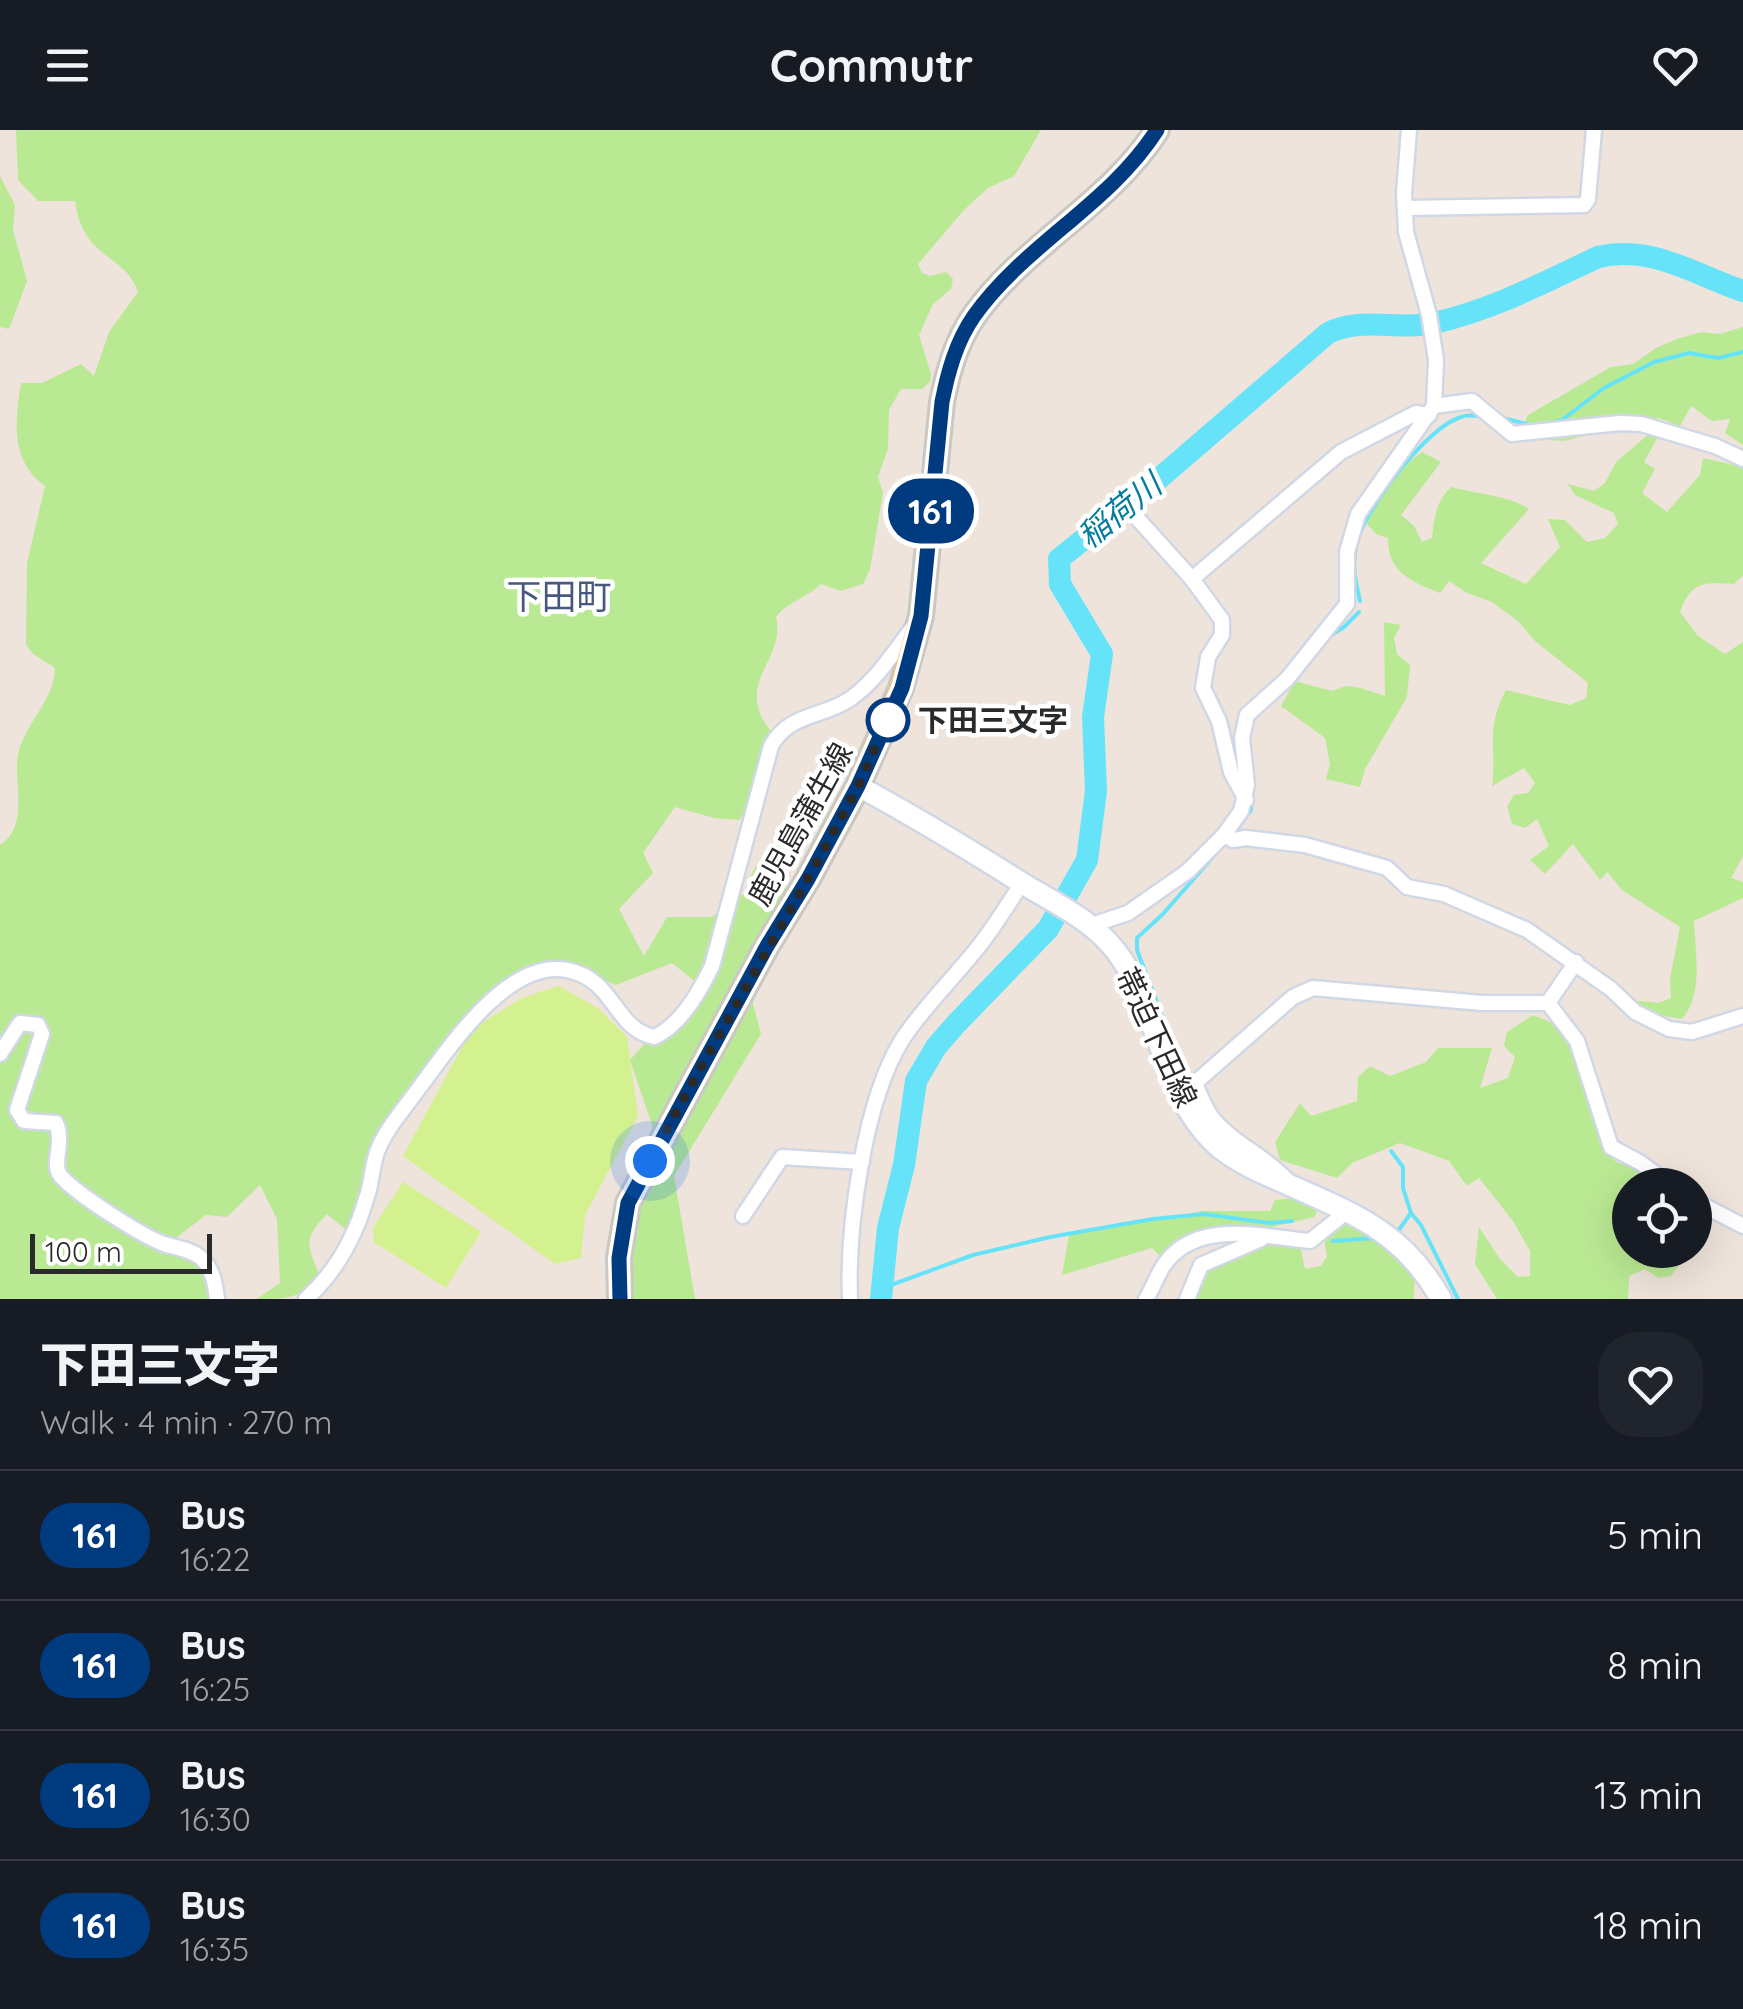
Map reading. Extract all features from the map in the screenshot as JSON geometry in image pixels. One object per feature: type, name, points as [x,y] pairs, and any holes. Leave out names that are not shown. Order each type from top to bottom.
[{"type":"main road","name":"鹿児島蒲生線","points":[[620,1299],[619,1258],[628,1203],[858,786],[902,688],[921,616],[942,402],[948,372],[962,338],[991,294],[1119,176],[1157,130]]},
{"type":"main road","name":"帯迫下田線","points":[[858,786],[1092,925],[1112,946],[1131,976],[1180,1090],[1206,1135],[1248,1167],[1342,1209],[1394,1238],[1410,1254],[1437,1297]]},
{"type":"street","points":[[1092,925],[1128,913],[1188,871],[1224,835],[1246,802],[1243,724],[1254,708],[1287,679],[1347,604],[1347,552],[1358,514],[1432,410],[1434,350],[1429,314],[1412,259],[1405,208],[1408,130]]},
{"type":"street","points":[[1405,208],[1584,205],[1588,199],[1594,130]]},
{"type":"street","points":[[1192,579],[1341,452],[1416,413],[1472,402],[1512,434],[1620,422],[1650,425],[1743,458]]},
{"type":"street","points":[[1119,498],[1192,579],[1223,624],[1222,635],[1208,657],[1203,688],[1219,720],[1231,772],[1246,802]]},
{"type":"street","points":[[306,1299],[353,1237],[377,1152],[390,1129],[468,1024],[511,986],[538,971],[568,970],[602,987],[641,1035],[654,1037],[670,1026],[712,966],[770,746],[777,734],[799,718],[854,697],[921,616]]},
{"type":"street","points":[[1224,835],[1233,840],[1305,845],[1387,868],[1407,887],[1444,894],[1527,930],[1576,962],[1635,1012],[1669,1029],[1692,1032],[1743,1016]]},
{"type":"street","points":[[850,1299],[849,1275],[862,1162],[872,1111],[887,1069],[936,994],[1031,888]]},
{"type":"street","points":[[1548,1003],[1576,962]]},
{"type":"street","points":[[1295,1188],[1275,1166],[1210,1117],[1195,1084],[1294,997],[1313,988],[1482,1003],[1548,1003]]},
{"type":"street","points":[[1548,1003],[1577,1041],[1611,1146],[1648,1168]]},
{"type":"street","points":[[0,1054],[20,1024],[38,1025],[42,1034],[19,1096],[17,1110],[24,1121],[56,1123],[62,1136],[56,1165],[60,1175],[126,1224],[161,1244],[188,1250],[202,1258],[214,1277],[217,1299]]},
{"type":"street","points":[[743,1216],[782,1157],[862,1162]]},
{"type":"street","points":[[1146,1299],[1164,1264],[1180,1249],[1202,1238],[1217,1233],[1310,1241],[1339,1218],[1342,1209]]},
{"type":"street","points":[[1712,1210],[1743,1226]]},
{"type":"street","points":[[1187,1299],[1201,1265],[1266,1237]]},
{"type":"green space","points":[[16,130],[1041,130],[1014,176],[988,188],[964,210],[918,264],[922,273],[930,276],[946,272],[953,279],[951,289],[933,304],[919,335],[930,382],[922,389],[901,389],[889,410],[888,449],[878,477],[883,493],[870,569],[863,584],[841,591],[821,584],[776,617],[774,647],[762,673],[757,700],[761,716],[773,734],[751,805],[739,820],[714,818],[675,807],[643,853],[653,873],[619,909],[644,956],[667,917],[712,917],[745,893],[759,861],[787,840],[779,879],[789,892],[744,970],[761,1034],[674,1176],[695,1299],[633,1299],[626,1227],[656,1160],[652,1125],[630,1060],[698,984],[672,963],[616,985],[575,967],[540,964],[484,995],[383,1131],[350,1233],[327,1214],[314,1229],[310,1249],[319,1274],[301,1293],[257,1299],[280,1283],[277,1219],[260,1185],[227,1217],[206,1215],[177,1237],[181,1251],[200,1259],[214,1299],[0,1299],[0,845],[15,827],[18,815],[17,766],[21,744],[50,691],[55,668],[26,645],[27,563],[45,486],[20,452],[19,397],[21,383],[42,383],[81,364],[94,376],[109,332],[138,292],[124,270],[86,235],[75,201],[38,201],[18,180]]},
{"type":"green space","points":[[0,176],[15,205],[13,230],[27,281],[9,329],[0,327]]},
{"type":"green space","points":[[1743,327],[1743,445],[1725,433],[1730,419],[1712,421],[1691,406],[1680,426],[1659,418],[1564,441],[1549,440],[1523,427],[1528,415],[1611,367],[1633,364],[1677,339]]},
{"type":"green space","points":[[1650,433],[1658,437],[1644,462],[1655,469],[1642,493],[1667,512],[1700,475],[1703,458],[1743,467],[1743,576],[1734,584],[1714,583],[1694,589],[1680,612],[1698,636],[1725,654],[1743,642],[1743,856],[1731,878],[1743,882],[1743,898],[1694,921],[1696,985],[1682,1019],[1664,1016],[1631,1000],[1658,1003],[1671,998],[1670,979],[1680,927],[1622,890],[1607,872],[1600,880],[1573,844],[1545,874],[1530,860],[1549,846],[1537,819],[1525,828],[1512,824],[1507,806],[1514,795],[1528,793],[1535,783],[1524,768],[1492,786],[1494,727],[1506,690],[1570,705],[1586,698],[1588,683],[1492,602],[1449,581],[1440,593],[1403,574],[1392,559],[1388,538],[1376,534],[1367,524],[1390,484],[1422,452],[1441,462],[1401,515],[1414,526],[1422,542],[1432,538],[1437,510],[1451,487],[1521,504],[1529,509],[1481,563],[1526,584],[1560,547],[1548,519],[1565,520],[1587,542],[1605,538],[1618,524],[1614,513],[1575,495],[1568,484],[1594,491],[1605,483],[1616,462]]},
{"type":"green space","points":[[1384,622],[1401,625],[1394,638],[1397,654],[1410,665],[1407,697],[1365,769],[1360,787],[1326,779],[1330,764],[1325,738],[1281,706],[1295,681],[1332,691],[1346,686],[1361,688],[1385,696]]},
{"type":"green space","points":[[559,986],[599,1009],[627,1037],[638,1116],[585,1215],[581,1258],[555,1264],[403,1156],[472,1029],[522,998]]},
{"type":"green space","points":[[1533,1015],[1553,1023],[1571,1039],[1605,1145],[1616,1162],[1634,1168],[1612,1168],[1612,1268],[1677,1268],[1671,1276],[1659,1278],[1645,1269],[1629,1276],[1628,1299],[1497,1299],[1475,1264],[1479,1227],[1500,1259],[1518,1277],[1530,1276],[1530,1251],[1513,1221],[1479,1178],[1467,1186],[1449,1161],[1400,1143],[1352,1163],[1337,1178],[1280,1160],[1275,1142],[1300,1103],[1311,1116],[1357,1101],[1358,1077],[1370,1066],[1390,1076],[1426,1062],[1438,1048],[1492,1048],[1480,1088],[1508,1078],[1515,1057],[1504,1046],[1507,1032]]},
{"type":"green space","points":[[403,1182],[481,1232],[446,1288],[374,1242],[373,1228]]},
{"type":"green space","points":[[1299,1198],[1319,1208],[1314,1217],[1161,1257],[1152,1248],[1062,1275],[1069,1235],[1203,1211],[1270,1211],[1275,1200]]},
{"type":"green space","points":[[1354,1222],[1415,1272],[1414,1299],[1195,1299],[1209,1269],[1250,1248],[1298,1236],[1305,1269],[1321,1266],[1327,1256],[1323,1233]]},
{"type":"waterway","name":"稲荷川","points":[[881,1299],[888,1228],[904,1165],[916,1081],[936,1047],[1048,929],[1087,860],[1096,791],[1093,717],[1102,654],[1060,584],[1059,559],[1328,333],[1354,325],[1420,325],[1456,317],[1598,257],[1617,254],[1655,258],[1743,291]]},
{"type":"waterway","points":[[1548,424],[1562,420],[1604,388],[1654,362],[1689,353],[1718,358],[1743,352]]},
{"type":"waterway","points":[[1360,601],[1355,555],[1373,508],[1400,470],[1432,436],[1464,416],[1484,417]]},
{"type":"waterway","points":[[1507,419],[1534,426]]},
{"type":"waterway","points":[[1328,637],[1359,612]]},
{"type":"waterway","points":[[1273,701],[1288,687]]},
{"type":"waterway","points":[[1235,832],[1251,810],[1253,779]]},
{"type":"waterway","points":[[1183,1072],[1137,950],[1137,938],[1218,851]]},
{"type":"waterway","points":[[1391,1151],[1403,1167],[1403,1188],[1411,1213],[1398,1231]]},
{"type":"waterway","points":[[1411,1213],[1421,1225],[1458,1299]]},
{"type":"waterway","points":[[880,1289],[973,1255],[1153,1219],[1204,1214],[1269,1223],[1292,1221]]},
{"type":"waterway","points":[[1333,1241],[1375,1238]]},
{"type":"bus line","name":"161","points":[[620,1299],[619,1258],[628,1203],[858,786],[902,688],[921,616],[938,428],[954,354],[972,318],[991,294],[1119,176],[1157,130]]},
{"type":"place","name":"下田三文字","points":[[888,720]]},
{"type":"district","name":"下田町","points":[[559,596]]},
{"type":"route","points":[[650,1161],[767,946],[808,879],[888,720]]}]
